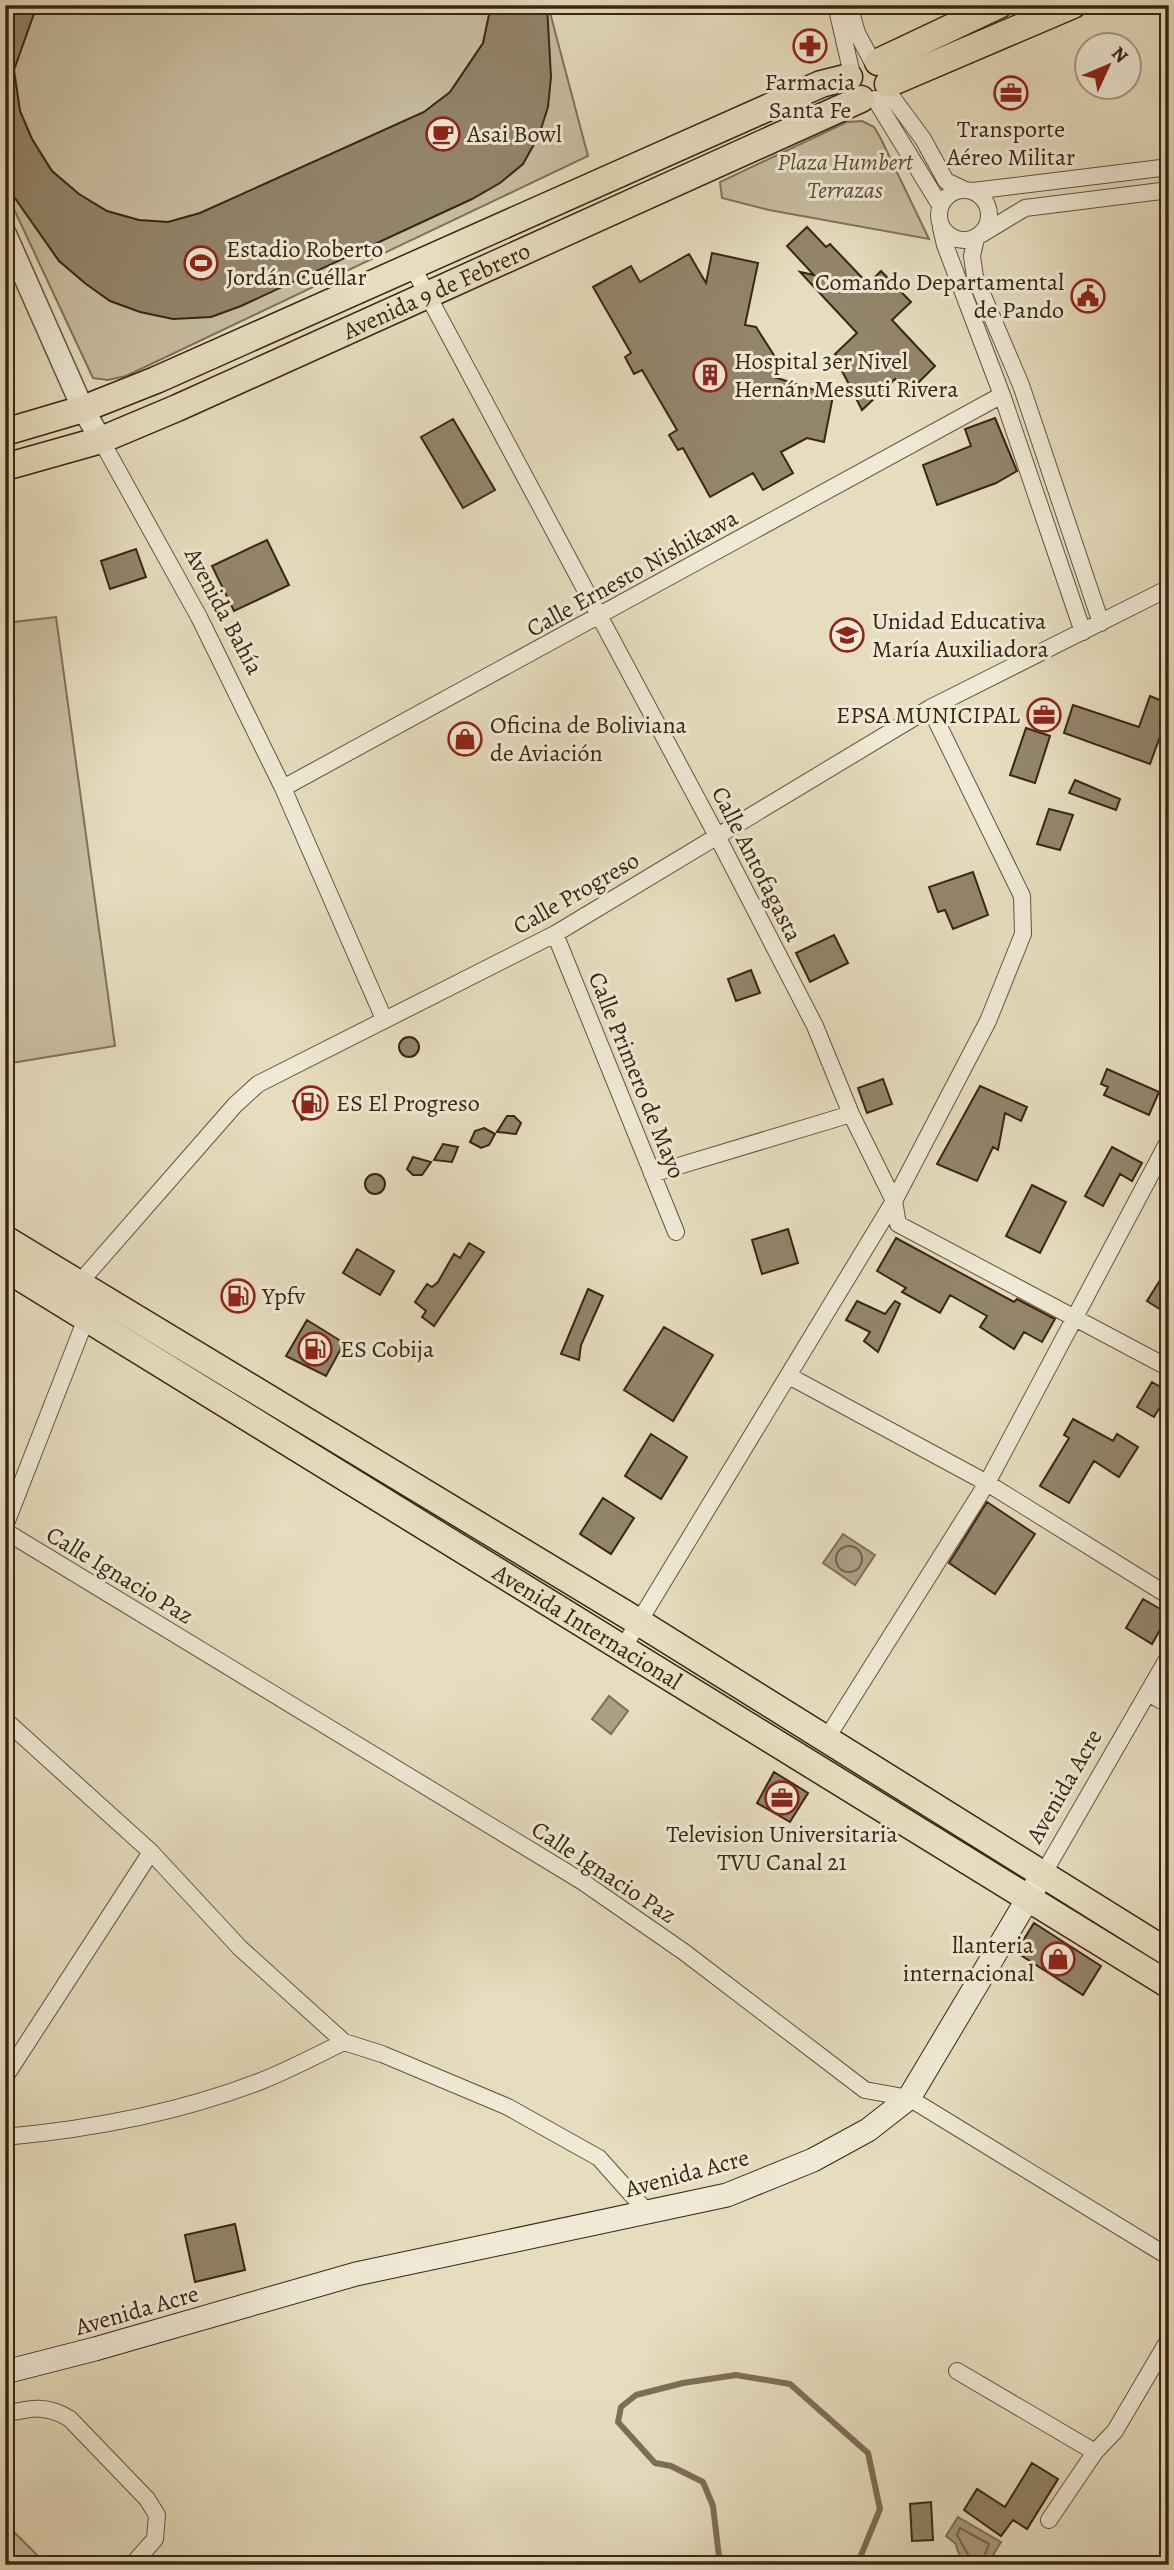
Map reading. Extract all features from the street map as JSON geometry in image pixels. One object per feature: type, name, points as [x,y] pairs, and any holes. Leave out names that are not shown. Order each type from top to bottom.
[{"type":"main road","name":"Avenida 9 de Febrero","points":[[5,467],[100,440],[426,295],[870,80],[999,5]]},
{"type":"main road","name":"Avenida 9 de Febrero","points":[[5,432],[83,409],[156,380],[411,264],[821,84],[870,80],[1073,5]]},
{"type":"main road","name":"Avenida Internacional","points":[[5,1239],[81,1300],[623,1648],[1035,1888],[1169,1954]]},
{"type":"main road","name":"Avenida Internacional","points":[[5,1268],[81,1300],[637,1621],[825,1741],[1169,1985]]},
{"type":"main road","name":"Avenida Acre","points":[[5,2372],[356,2274],[727,2194],[813,2160],[868,2130],[909,2098],[1035,1888]]},
{"type":"street","points":[[836,5],[846,36],[940,205],[941,228],[953,268],[1002,395],[1083,632]]},
{"type":"street","points":[[849,5],[870,80],[923,139],[946,181],[980,195],[989,210],[987,227],[979,236],[972,256],[975,277],[1021,385],[1101,623]]},
{"type":"street","points":[[940,205],[950,194],[969,190],[1169,167]]},
{"type":"street","points":[[941,228],[960,241],[979,236],[1026,208],[1169,190]]},
{"type":"street","name":"Avenida Bahía","points":[[5,233],[83,409],[200,617],[284,788],[384,1019]]},
{"type":"street","name":"Calle Antofagasta","points":[[411,264],[718,836],[815,1026],[851,1114],[894,1201],[898,1224],[1169,1368]]},
{"type":"street","name":"Calle Ernesto Nishikawa","points":[[284,788],[1002,395]]},
{"type":"street","name":"Calle Progreso","points":[[5,1526],[81,1300],[235,1105],[258,1084],[555,934],[930,708],[1169,588]]},
{"type":"street","points":[[623,1648],[894,1201],[988,1021],[1023,934],[1022,895],[930,708]]},
{"type":"street","name":"Calle Primero de Mayo","points":[[555,934],[676,1232]]},
{"type":"street","points":[[652,1174],[851,1114]]},
{"type":"street","points":[[825,1741],[987,1483],[1169,1140]]},
{"type":"street","points":[[789,1376],[987,1483],[1169,1596]]},
{"type":"street","name":"Calle Ignacio Paz","points":[[5,1531],[583,1882],[684,1952],[865,2090],[909,2098],[1169,2258]]},
{"type":"street","name":"Avenida Acre","points":[[1035,1888],[1169,1656]]},
{"type":"street","points":[[1148,1693],[1169,1705]]},
{"type":"street","points":[[5,1720],[151,1852],[240,1948],[344,2042],[382,2054],[519,2113],[599,2158],[648,2213]]},
{"type":"street","points":[[5,2077],[151,1852]]},
{"type":"street","points":[[5,2137],[76,2131],[188,2107],[263,2081],[344,2042]]},
{"type":"street","points":[[1049,2520],[1095,2452],[1115,2431],[1169,2339]]},
{"type":"street","points":[[957,2371],[1095,2452]]},
{"type":"street","points":[[5,2414],[40,2407],[55,2410],[70,2419],[147,2498],[157,2515],[155,2539],[132,2565]]},
{"type":"green space","name":"Estadio Roberto Jordán Cuéllar","points":[[5,5],[548,5],[588,156],[126,376],[108,380],[93,378],[5,190]]},
{"type":"green space","name":"Plaza Humbert Terrazas","points":[[862,121],[874,127],[881,139],[929,239],[769,210],[722,198],[720,182],[847,122]]},
{"type":"green space","points":[[56,617],[115,1046],[5,1064],[5,623]]},
{"type":"green space","points":[[5,2523],[44,2562],[41,2565],[5,2565]]},
{"type":"water","points":[[843,1534],[875,1555],[855,1585],[823,1563]]},
{"type":"water","points":[[609,1696],[628,1711],[611,1734],[592,1719]]},
{"type":"water","points":[[958,2517],[1001,2542],[987,2565],[966,2561],[959,2554],[956,2544],[946,2536]]},
{"type":"building","name":"Estadio Roberto Jordán Cuéllar","points":[[5,5],[37,5],[14,70],[20,111],[32,139],[52,171],[79,194],[107,211],[139,220],[168,222],[200,213],[424,112],[450,92],[483,43],[491,5],[547,5],[551,77],[548,107],[539,135],[523,164],[500,183],[472,199],[241,306],[211,317],[173,319],[140,312],[110,301],[86,284],[59,261],[5,184]]},
{"type":"building","points":[[807,227],[826,247],[830,244],[868,284],[881,271],[911,302],[892,320],[935,366],[908,393],[895,379],[862,410],[841,369],[845,365],[835,354],[857,333],[800,272],[814,275],[787,246]]},
{"type":"building","name":"Hospital 3er Nivel Hernán Messuti Rivera","points":[[712,253],[758,263],[745,325],[756,327],[777,360],[774,377],[833,396],[824,442],[807,438],[781,452],[793,473],[763,490],[753,473],[710,497],[683,448],[678,450],[669,435],[677,430],[642,370],[634,374],[625,357],[631,353],[593,287],[631,266],[640,282],[689,254],[706,283]]},
{"type":"building","points":[[995,418],[1017,471],[996,483],[937,505],[923,465],[971,446],[965,429]]},
{"type":"building","points":[[453,419],[495,490],[463,508],[421,437]]},
{"type":"building","points":[[267,540],[289,585],[234,611],[212,566]]},
{"type":"building","points":[[136,549],[146,577],[110,589],[101,561]]},
{"type":"building","points":[[1150,696],[1169,704],[1169,712],[1150,764],[1064,733],[1073,705],[1139,727]]},
{"type":"building","points":[[1026,728],[1050,736],[1035,783],[1010,775]]},
{"type":"building","points":[[1075,780],[1120,799],[1116,810],[1069,793]]},
{"type":"building","points":[[1049,809],[1073,815],[1060,850],[1037,844]]},
{"type":"building","points":[[973,872],[988,915],[953,929],[945,910],[938,912],[929,887]]},
{"type":"building","points":[[834,935],[848,963],[810,982],[796,953]]},
{"type":"building","points":[[751,970],[760,993],[736,1001],[728,979]]},
{"type":"building","points":[[409,1037],[416,1040],[419,1047],[416,1054],[409,1057],[402,1054],[399,1047],[402,1040]]},
{"type":"building","points":[[1107,1069],[1159,1092],[1149,1115],[1104,1095],[1108,1087],[1101,1084]]},
{"type":"building","points":[[883,1079],[892,1104],[867,1113],[858,1088]]},
{"type":"building","points":[[980,1086],[1027,1107],[1021,1121],[1005,1113],[998,1150],[993,1147],[977,1181],[937,1164]]},
{"type":"building","points":[[318,1090],[327,1108],[302,1120],[293,1101]]},
{"type":"building","points":[[507,1116],[514,1116],[521,1123],[516,1134],[497,1132]]},
{"type":"building","points":[[484,1128],[495,1134],[489,1145],[481,1148],[470,1142],[475,1131]]},
{"type":"building","points":[[443,1144],[458,1147],[452,1162],[434,1160]]},
{"type":"building","points":[[1112,1147],[1142,1163],[1132,1181],[1120,1174],[1103,1206],[1085,1196]]},
{"type":"building","points":[[413,1157],[431,1162],[422,1175],[413,1175],[407,1169]]},
{"type":"building","points":[[375,1174],[382,1177],[385,1184],[382,1191],[375,1194],[368,1191],[365,1184],[368,1177]]},
{"type":"building","points":[[1032,1185],[1066,1202],[1040,1253],[1006,1236]]},
{"type":"building","points":[[788,1229],[798,1263],[762,1274],[752,1240]]},
{"type":"building","points":[[896,1238],[1014,1302],[1017,1299],[1055,1319],[1042,1342],[1024,1332],[1014,1349],[980,1327],[987,1316],[950,1295],[940,1313],[902,1292],[906,1288],[877,1271]]},
{"type":"building","points":[[469,1243],[484,1252],[434,1326],[422,1317],[426,1311],[415,1302],[427,1284],[432,1287],[438,1282],[454,1254],[460,1258]]},
{"type":"building","points":[[357,1249],[394,1271],[380,1295],[343,1273]]},
{"type":"building","points":[[1169,1266],[1169,1315],[1147,1301]]},
{"type":"building","points":[[588,1289],[603,1296],[581,1345],[579,1360],[561,1354]]},
{"type":"building","points":[[857,1301],[885,1314],[895,1301],[900,1304],[878,1352],[864,1341],[870,1332],[846,1320]]},
{"type":"building","name":"ES Cobija","points":[[307,1320],[344,1343],[326,1376],[286,1356]]},
{"type":"building","points":[[664,1327],[713,1355],[673,1421],[624,1390]]},
{"type":"building","points":[[1152,1382],[1169,1392],[1154,1417],[1137,1407]]},
{"type":"building","points":[[1073,1419],[1113,1441],[1117,1434],[1138,1447],[1119,1477],[1094,1461],[1069,1503],[1040,1486],[1069,1438],[1064,1435]]},
{"type":"building","points":[[651,1434],[687,1457],[661,1499],[625,1476]]},
{"type":"building","points":[[603,1498],[634,1518],[611,1554],[580,1534]]},
{"type":"building","points":[[987,1502],[1035,1534],[995,1594],[949,1563]]},
{"type":"building","points":[[1143,1599],[1169,1614],[1152,1644],[1126,1628]]},
{"type":"building","name":"Television Universitaria TVU Canal 21","points":[[774,1772],[808,1793],[790,1822],[757,1803]]},
{"type":"building","name":"llanteria internacional","points":[[1034,1923],[1101,1966],[1083,1995],[1016,1952]]},
{"type":"building","points":[[235,2224],[245,2270],[195,2282],[185,2235]]},
{"type":"building","points":[[1032,2463],[1058,2479],[1027,2529],[1013,2520],[1001,2536],[964,2510],[977,2489],[1005,2507]]},
{"type":"building","points":[[931,2502],[933,2540],[912,2541],[910,2504]]},
{"type":"waterway","points":[[720,2565],[713,2506],[703,2482],[671,2466],[655,2463],[618,2422],[621,2407],[636,2395],[683,2383],[736,2375],[790,2384],[868,2453],[880,2509],[857,2565]]},
{"type":"place","name":"Farmacia Santa Fe","points":[[810,46]]},
{"type":"place","name":"Transporte Aéreo Militar","points":[[1011,93]]},
{"type":"place","name":"Asai Bowl","points":[[443,134]]},
{"type":"place","name":"Estadio Roberto Jordán Cuéllar","points":[[201,263]]},
{"type":"place","name":"Comando Departamental de Pando","points":[[1088,296]]},
{"type":"place","name":"Hospital 3er Nivel Hernán Messuti Rivera","points":[[710,375]]},
{"type":"place","name":"Unidad Educativa María Auxiliadora","points":[[847,635]]},
{"type":"place","name":"EPSA MUNICIPAL","points":[[1044,715]]},
{"type":"place","name":"Oficina de Boliviana de Aviación","points":[[465,739]]},
{"type":"place","name":"ES El Progreso","points":[[311,1103]]},
{"type":"place","name":"Ypfv","points":[[238,1296]]},
{"type":"place","name":"ES Cobija","points":[[315,1349]]},
{"type":"place","name":"Television Universitaria TVU Canal 21","points":[[782,1798]]},
{"type":"place","name":"llanteria internacional","points":[[1058,1959]]}]
